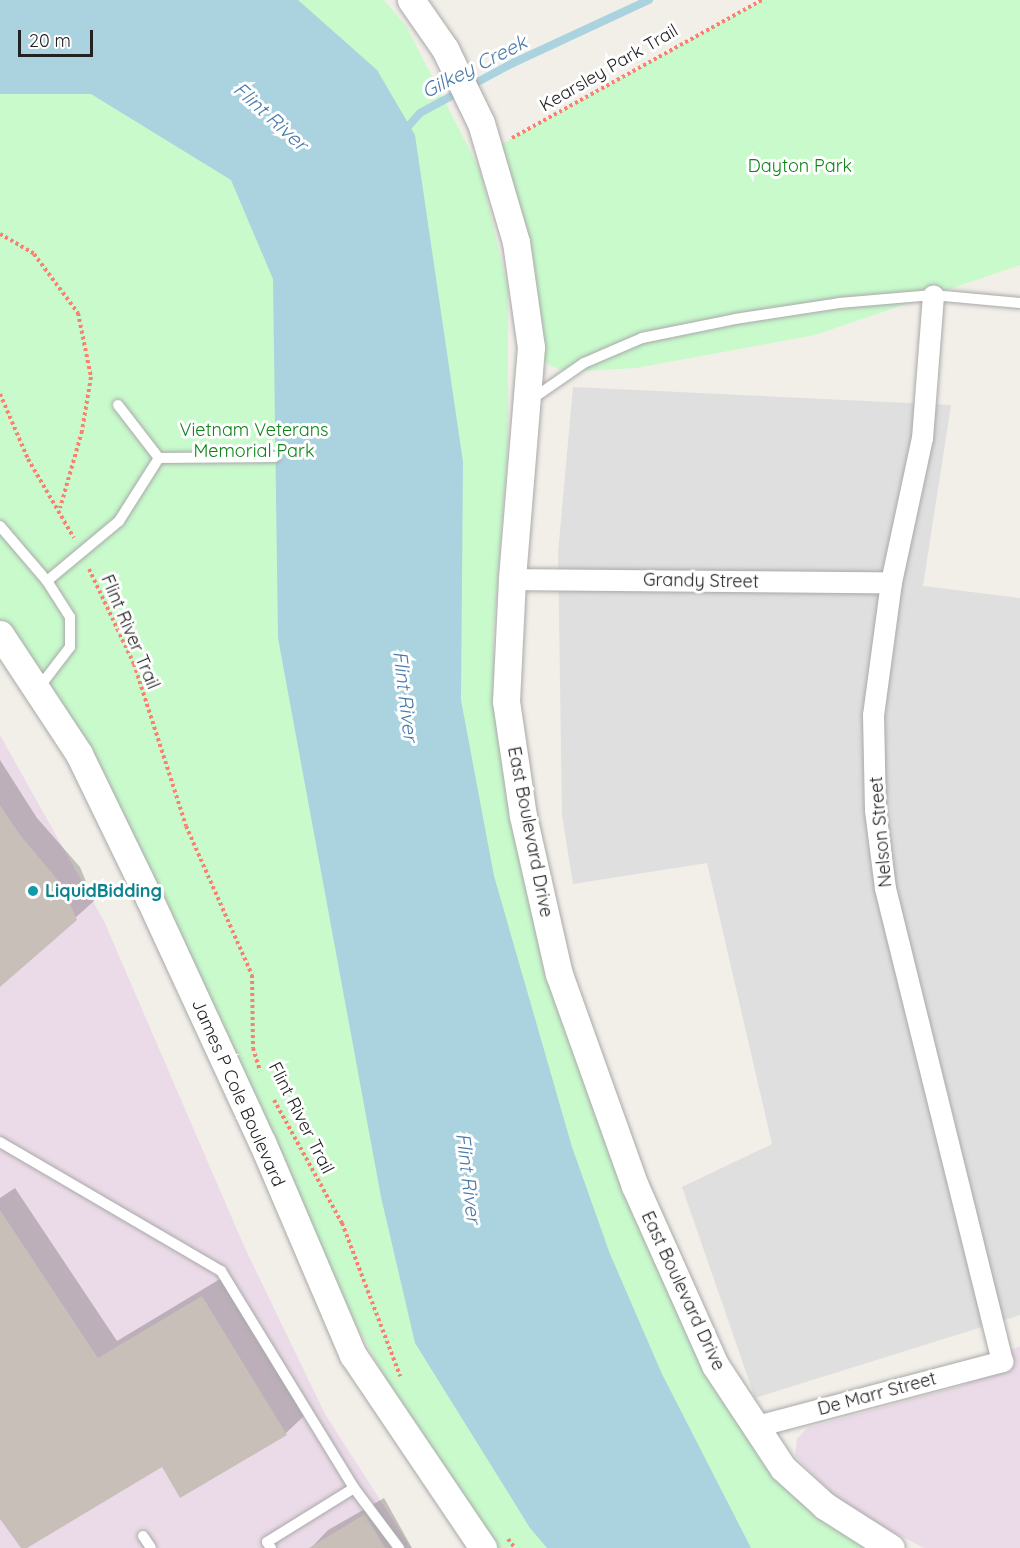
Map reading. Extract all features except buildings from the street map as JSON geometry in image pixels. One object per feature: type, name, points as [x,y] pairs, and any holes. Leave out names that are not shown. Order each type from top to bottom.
[{"type":"street","name":"East Boulevard Drive","points":[[411,0],[445,49],[481,123],[491,150],[516,242],[530,339],[512,579],[506,701],[523,816],[559,974],[635,1186],[715,1365],[753,1427],[783,1468],[825,1506],[891,1548]]},
{"type":"street","name":"Nelson Street","points":[[933,294],[922,438],[891,582],[873,715],[876,810],[885,888],[1002,1361]]},
{"type":"street","name":"Grandy Street","points":[[512,579],[891,582]]},
{"type":"street","name":"James P Cole Boulevard","points":[[0,634],[79,754],[149,898],[262,1142],[353,1355],[492,1539]]},
{"type":"street","name":"De Marr Street","points":[[753,1427],[1002,1361]]},
{"type":"lane","points":[[526,403],[584,363],[642,338],[839,303],[933,294],[1020,303]]},
{"type":"lane","points":[[118,405],[159,458]]},
{"type":"lane","points":[[159,458],[275,457]]},
{"type":"lane","points":[[46,581],[119,521],[159,458]]},
{"type":"lane","points":[[0,526],[46,581],[70,617],[70,647],[37,690]]},
{"type":"lane","points":[[0,1142],[221,1271],[354,1488],[399,1548]]},
{"type":"lane","points":[[271,1548],[267,1542],[354,1488]]},
{"type":"lane","points":[[143,1536],[151,1548]]},
{"type":"path","name":"Kearsley Park Trail","points":[[491,150],[762,0]]},
{"type":"path","points":[[0,234],[34,254],[78,313],[91,377],[82,431],[60,509]]},
{"type":"path","name":"Flint River Trail","points":[[0,394],[28,459],[60,509],[134,664],[186,826],[252,975],[253,1048],[264,1082]]},
{"type":"path","name":"Flint River Trail","points":[[269,1092],[342,1223],[401,1378]]},
{"type":"path","points":[[492,1539],[515,1548]]},
{"type":"shaded area","points":[[573,387],[951,405],[923,586],[1020,598],[1020,1315],[755,1398],[682,1187],[772,1144],[707,863],[573,884],[562,815],[558,553]]},
{"type":"shaded area","points":[[0,735],[104,921],[244,1246],[325,1414],[411,1548],[0,1548]]},
{"type":"shaded area","points":[[1020,1346],[1020,1548],[924,1548],[859,1514],[834,1495],[795,1456],[797,1439],[807,1428],[964,1385],[985,1376],[1004,1354]]},
{"type":"green space","name":"Vietnam Veterans Memorial Park","points":[[0,0],[384,0],[406,26],[480,170],[508,289],[508,447],[493,640],[500,746],[550,931],[715,1365],[839,1523],[883,1548],[498,1548],[422,1445],[354,1321],[151,869],[0,619]]},
{"type":"green space","name":"Dayton Park","points":[[762,0],[1020,0],[1020,265],[815,335],[636,368],[566,372],[549,365],[531,347],[491,150]]},
{"type":"water","name":"Flint River","points":[[0,0],[298,0],[377,70],[415,135],[463,462],[461,700],[494,876],[572,1147],[610,1254],[662,1374],[751,1548],[547,1548],[530,1528],[415,1343],[381,1197],[278,638],[273,279],[231,180],[91,94],[0,94]]},
{"type":"waterway","name":"Gilkey Creek","points":[[404,131],[420,113],[513,63],[649,0]]},
{"type":"place","name":"LiquidBidding","points":[[33,891]]}]
